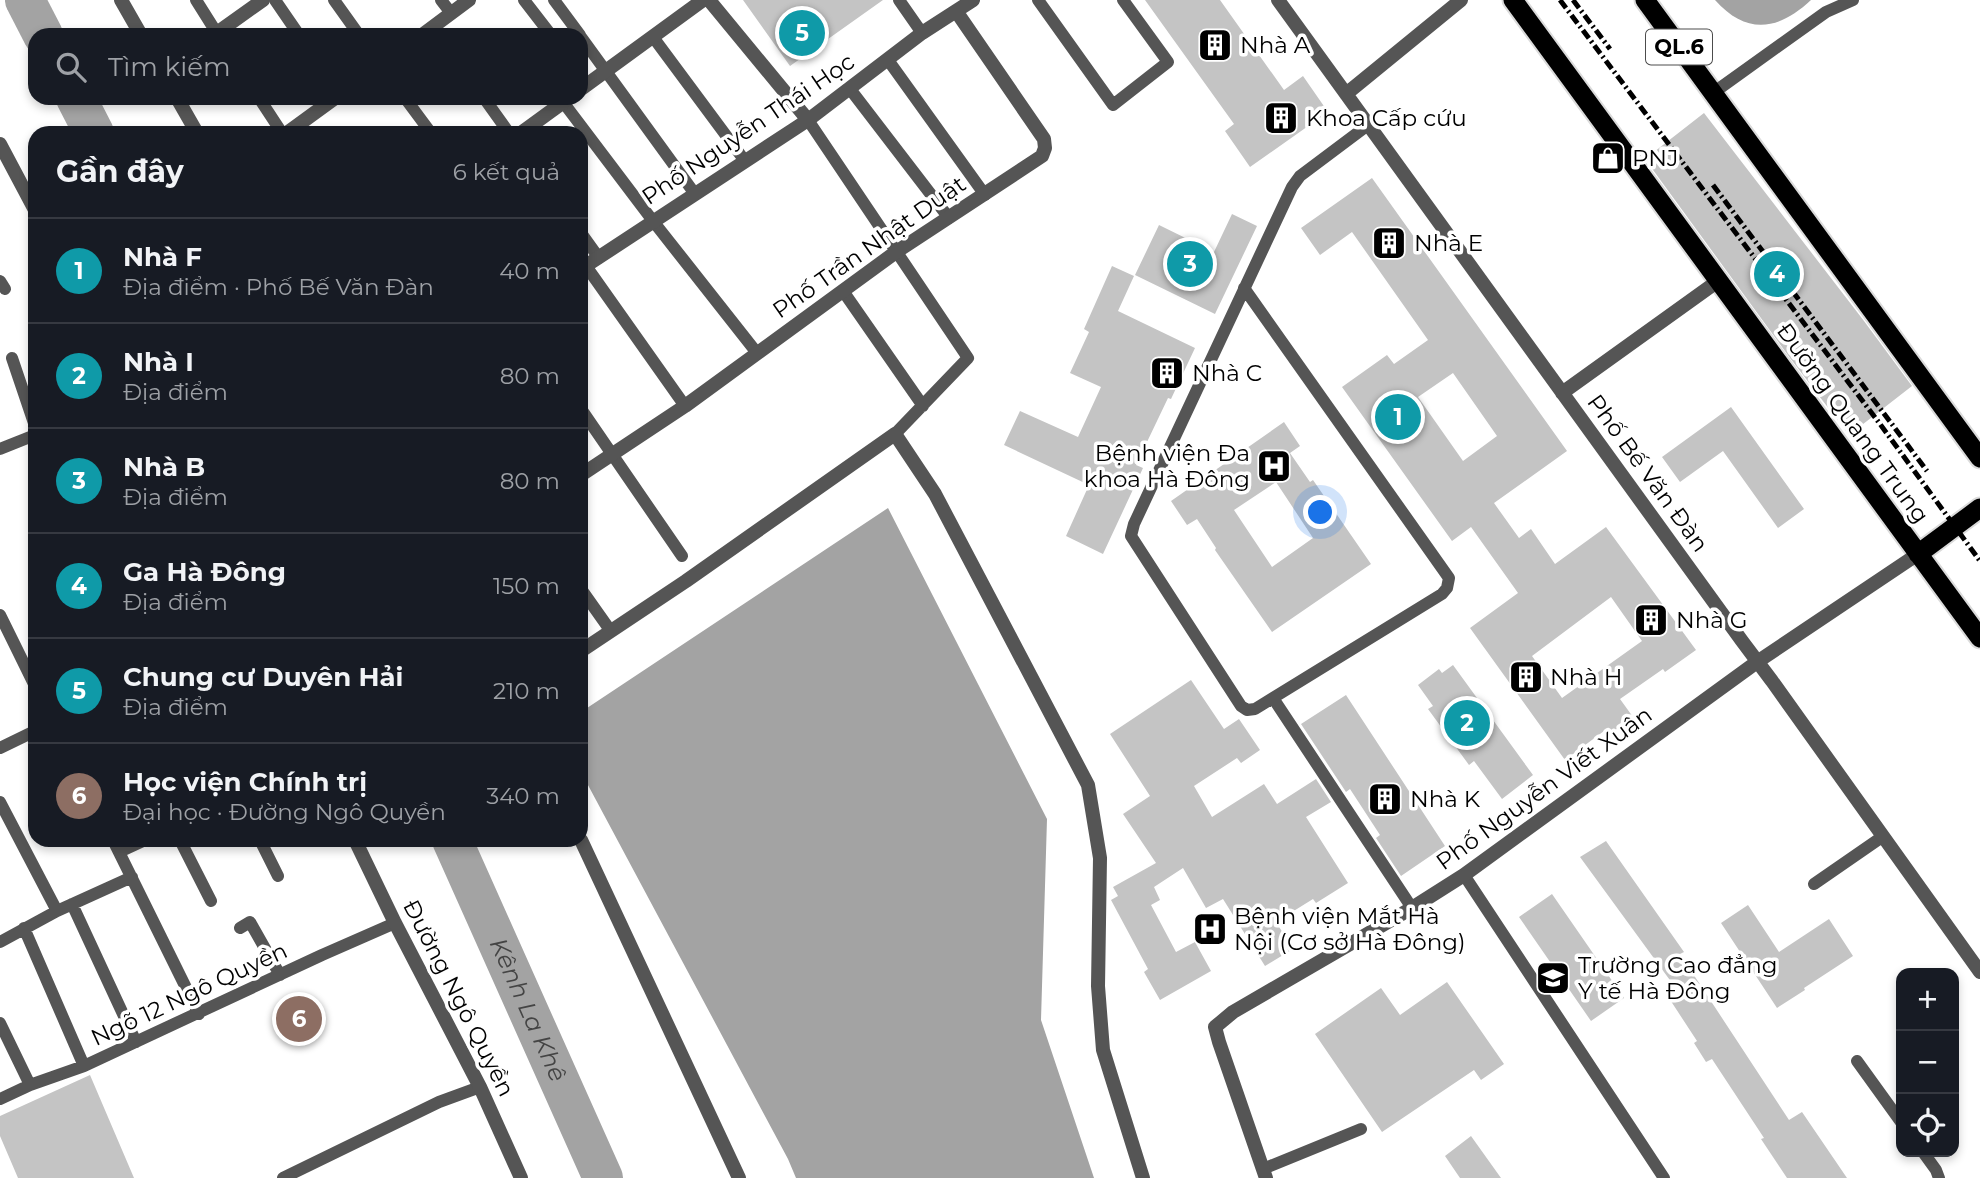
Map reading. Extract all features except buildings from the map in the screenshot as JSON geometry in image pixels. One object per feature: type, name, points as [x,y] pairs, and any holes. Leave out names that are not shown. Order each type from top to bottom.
[{"type":"highway","name":"Đường Quang Trung","points":[[1513,0],[1980,638]]},
{"type":"highway","name":"QL.6","points":[[1645,0],[1713,93]]},
{"type":"highway","points":[[1713,93],[1980,458]]},
{"type":"highway","points":[[1918,554],[1980,508]]},
{"type":"street","points":[[121,0],[137,28]]},
{"type":"street","points":[[224,28],[263,0]]},
{"type":"street","points":[[435,28],[469,0]]},
{"type":"street","points":[[588,80],[606,71],[703,0]]},
{"type":"street","points":[[709,0],[808,120]]},
{"type":"street","name":"Phố Nguyễn Thái Học","points":[[589,264],[808,120],[922,33],[973,0]]},
{"type":"street","name":"Phố Bế Văn Đàn","points":[[1278,0],[1980,972]]},
{"type":"street","points":[[1346,94],[1461,0]]},
{"type":"street","name":"Phố Trần Nhật Duật","points":[[588,470],[684,406],[896,252],[1042,156],[1044,139],[956,11]]},
{"type":"street","points":[[181,105],[193,126]]},
{"type":"street","points":[[294,126],[325,105]]},
{"type":"street","points":[[531,126],[559,105]]},
{"type":"street","points":[[0,144],[4,163],[28,199]]},
{"type":"street","points":[[1562,393],[1718,281]]},
{"type":"street","points":[[588,645],[686,581],[895,434],[935,494],[1088,785],[1100,859],[1098,986],[1104,1050],[1143,1178]]},
{"type":"street","name":"Phố Nguyễn Viết Xuân","points":[[1265,1173],[1215,1027],[1233,1012],[1464,875],[1757,662],[1918,554]]},
{"type":"street","name":"Đường Ngô Quyền","points":[[358,847],[480,1087],[521,1178]]},
{"type":"street","points":[[584,847],[739,1178]]},
{"type":"lane","points":[[197,0],[213,28]]},
{"type":"lane","points":[[275,0],[294,28]]},
{"type":"lane","points":[[334,0],[354,28]]},
{"type":"lane","points":[[442,0],[451,13]]},
{"type":"lane","points":[[524,0],[546,28]]},
{"type":"lane","points":[[554,0],[574,28]]},
{"type":"lane","points":[[899,0],[922,33]]},
{"type":"lane","points":[[1038,0],[1113,105],[1168,62],[1123,0]]},
{"type":"lane","points":[[1713,93],[1826,12],[1853,0]]},
{"type":"lane","points":[[653,37],[746,161]]},
{"type":"lane","points":[[588,47],[695,194]]},
{"type":"lane","points":[[888,60],[985,195]]},
{"type":"lane","points":[[850,89],[949,218]]},
{"type":"lane","points":[[264,105],[279,126]]},
{"type":"lane","points":[[410,105],[426,126]]},
{"type":"lane","points":[[489,105],[504,126]]},
{"type":"lane","points":[[570,105],[585,126]]},
{"type":"lane","points":[[808,120],[968,358],[895,434]]},
{"type":"lane","points":[[1244,288],[1449,578],[1442,594],[1255,709],[1247,710],[1241,706],[1131,536],[1134,524],[1244,288],[1292,187],[1300,176],[1368,125]]},
{"type":"lane","points":[[588,131],[653,222],[757,353]]},
{"type":"lane","points":[[589,264],[684,406]]},
{"type":"lane","points":[[843,291],[923,406]]},
{"type":"lane","points":[[12,358],[28,405]]},
{"type":"lane","points":[[588,419],[682,556]]},
{"type":"lane","points":[[0,449],[28,438]]},
{"type":"lane","points":[[588,599],[610,631]]},
{"type":"lane","points":[[0,615],[28,672]]},
{"type":"lane","points":[[1273,698],[1412,908]]},
{"type":"lane","points":[[0,748],[28,734]]},
{"type":"lane","points":[[0,802],[57,911]]},
{"type":"lane","points":[[1814,884],[1882,837]]},
{"type":"lane","points":[[117,847],[199,1014]]},
{"type":"lane","points":[[184,847],[211,901]]},
{"type":"lane","points":[[264,847],[278,876]]},
{"type":"lane","points":[[1464,875],[1664,1178]]},
{"type":"lane","points":[[0,942],[57,911],[132,877]]},
{"type":"lane","points":[[72,904],[136,1042]]},
{"type":"lane","points":[[240,928],[250,922],[280,975]]},
{"type":"lane","name":"Ngõ 12 Ngô Quyền","points":[[0,1099],[84,1066],[395,923]]},
{"type":"lane","points":[[24,928],[84,1066]]},
{"type":"lane","points":[[0,1023],[30,1085]]},
{"type":"lane","points":[[1857,1060],[1896,1115]]},
{"type":"lane","points":[[283,1178],[439,1102],[480,1087]]},
{"type":"lane","points":[[1265,1173],[1361,1129]]},
{"type":"lane","points":[[1927,1157],[1939,1178]]},
{"type":"shaded area","points":[[1715,0],[1811,0],[1787,18],[1763,25],[1739,19]]},
{"type":"shaded area","points":[[888,508],[1047,819],[1041,1020],[1094,1178],[796,1178],[588,785],[588,707]]},
{"type":"waterway","points":[[25,0],[39,28]]},
{"type":"waterway","points":[[80,105],[90,126]]},
{"type":"waterway","name":"Kênh La Khê","points":[[455,847],[603,1178]]},
{"type":"railway","points":[[1560,0],[1980,561]]},
{"type":"railway","points":[[1573,0],[1610,49]]},
{"type":"railway","points":[[1713,185],[1927,471]]},
{"type":"place","name":"Chung cư Duyên Hải","points":[[802,33]]},
{"type":"place","name":"Nhà A","points":[[1215,45]]},
{"type":"place","name":"Khoa Cấp cứu","points":[[1281,118]]},
{"type":"place","name":"PNJ","points":[[1608,158]]},
{"type":"place","name":"Nhà E","points":[[1389,243]]},
{"type":"place","name":"Nhà B","points":[[1190,264]]},
{"type":"place","name":"Ga Hà Đông","points":[[1777,274]]},
{"type":"place","name":"Nhà C","points":[[1167,373]]},
{"type":"place","name":"Nhà F","points":[[1398,417]]},
{"type":"place","name":"Bệnh viện Đa khoa Hà Đông","points":[[1274,466]]},
{"type":"place","name":"Nhà G","points":[[1651,620]]},
{"type":"place","name":"Nhà H","points":[[1526,677]]},
{"type":"place","name":"Nhà I","points":[[1467,723]]},
{"type":"place","name":"Nhà K","points":[[1385,799]]},
{"type":"place","name":"Bệnh viện Mắt Hà Nội (Cơ sở Hà Đông)","points":[[1210,929]]},
{"type":"place","name":"Trường Cao đẳng Y tế Hà Đông","points":[[1553,978]]},
{"type":"place","name":"Học viện Chính trị","points":[[299,1019]]}]
